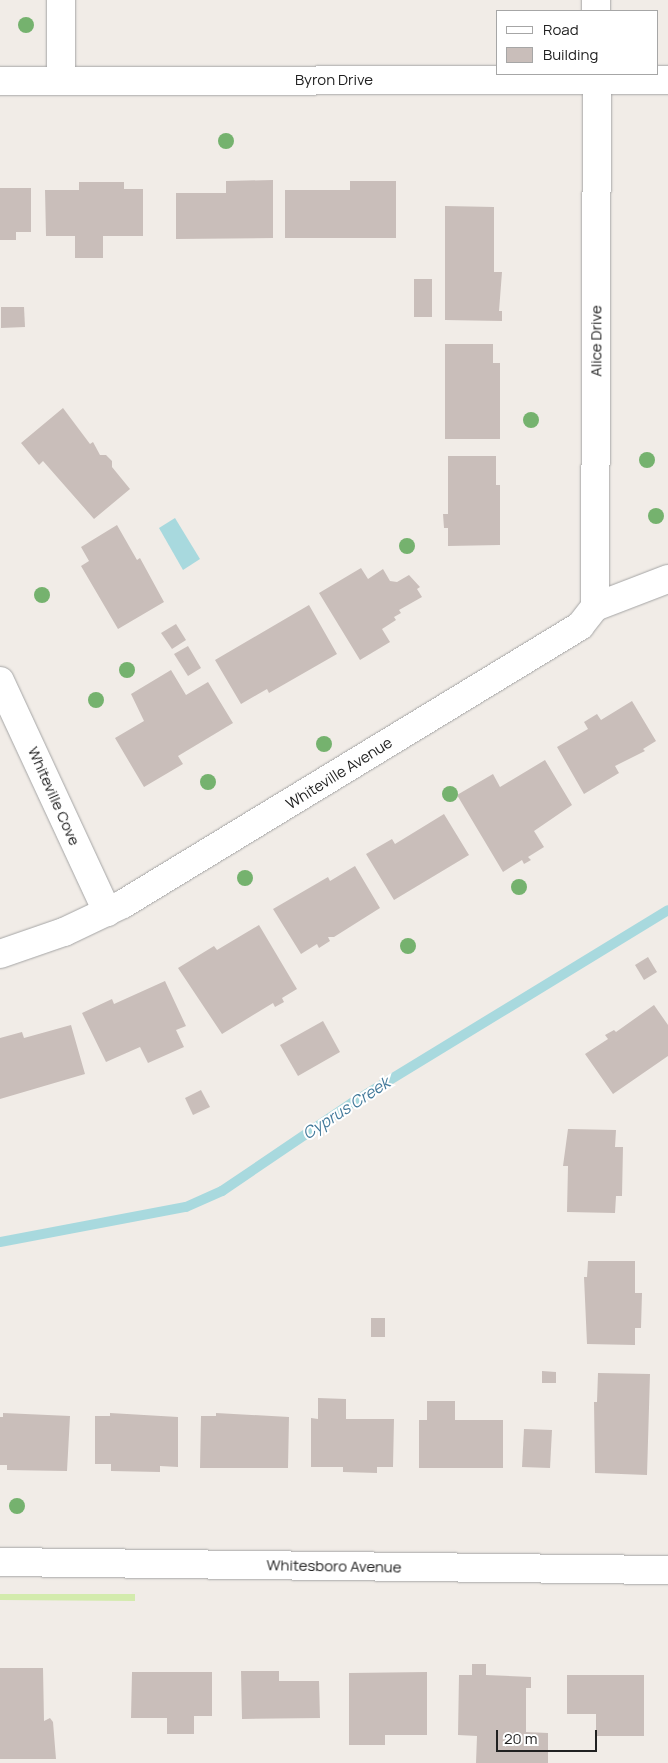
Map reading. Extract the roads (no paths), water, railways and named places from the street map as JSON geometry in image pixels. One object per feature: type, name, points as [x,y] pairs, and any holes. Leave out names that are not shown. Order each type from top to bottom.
[{"type":"street","points":[[61,0],[61,81]]},
{"type":"street","name":"Byron Drive","points":[[0,81],[597,77],[668,80]]},
{"type":"street","name":"Alice Drive","points":[[595,608],[597,77]]},
{"type":"street","name":"Whiteville Avenue","points":[[0,954],[64,932],[107,912],[580,626],[595,608],[668,579]]},
{"type":"street","name":"Whiteville Cove","points":[[0,681],[107,912]]},
{"type":"street","name":"Whitesboro Avenue","points":[[0,1562],[668,1570]]},
{"type":"water","points":[[175,518],[200,559],[183,570],[159,528]]},
{"type":"waterway","name":"Cyprus Creek","points":[[0,1242],[186,1207],[222,1191],[352,1103],[668,910]]}]
